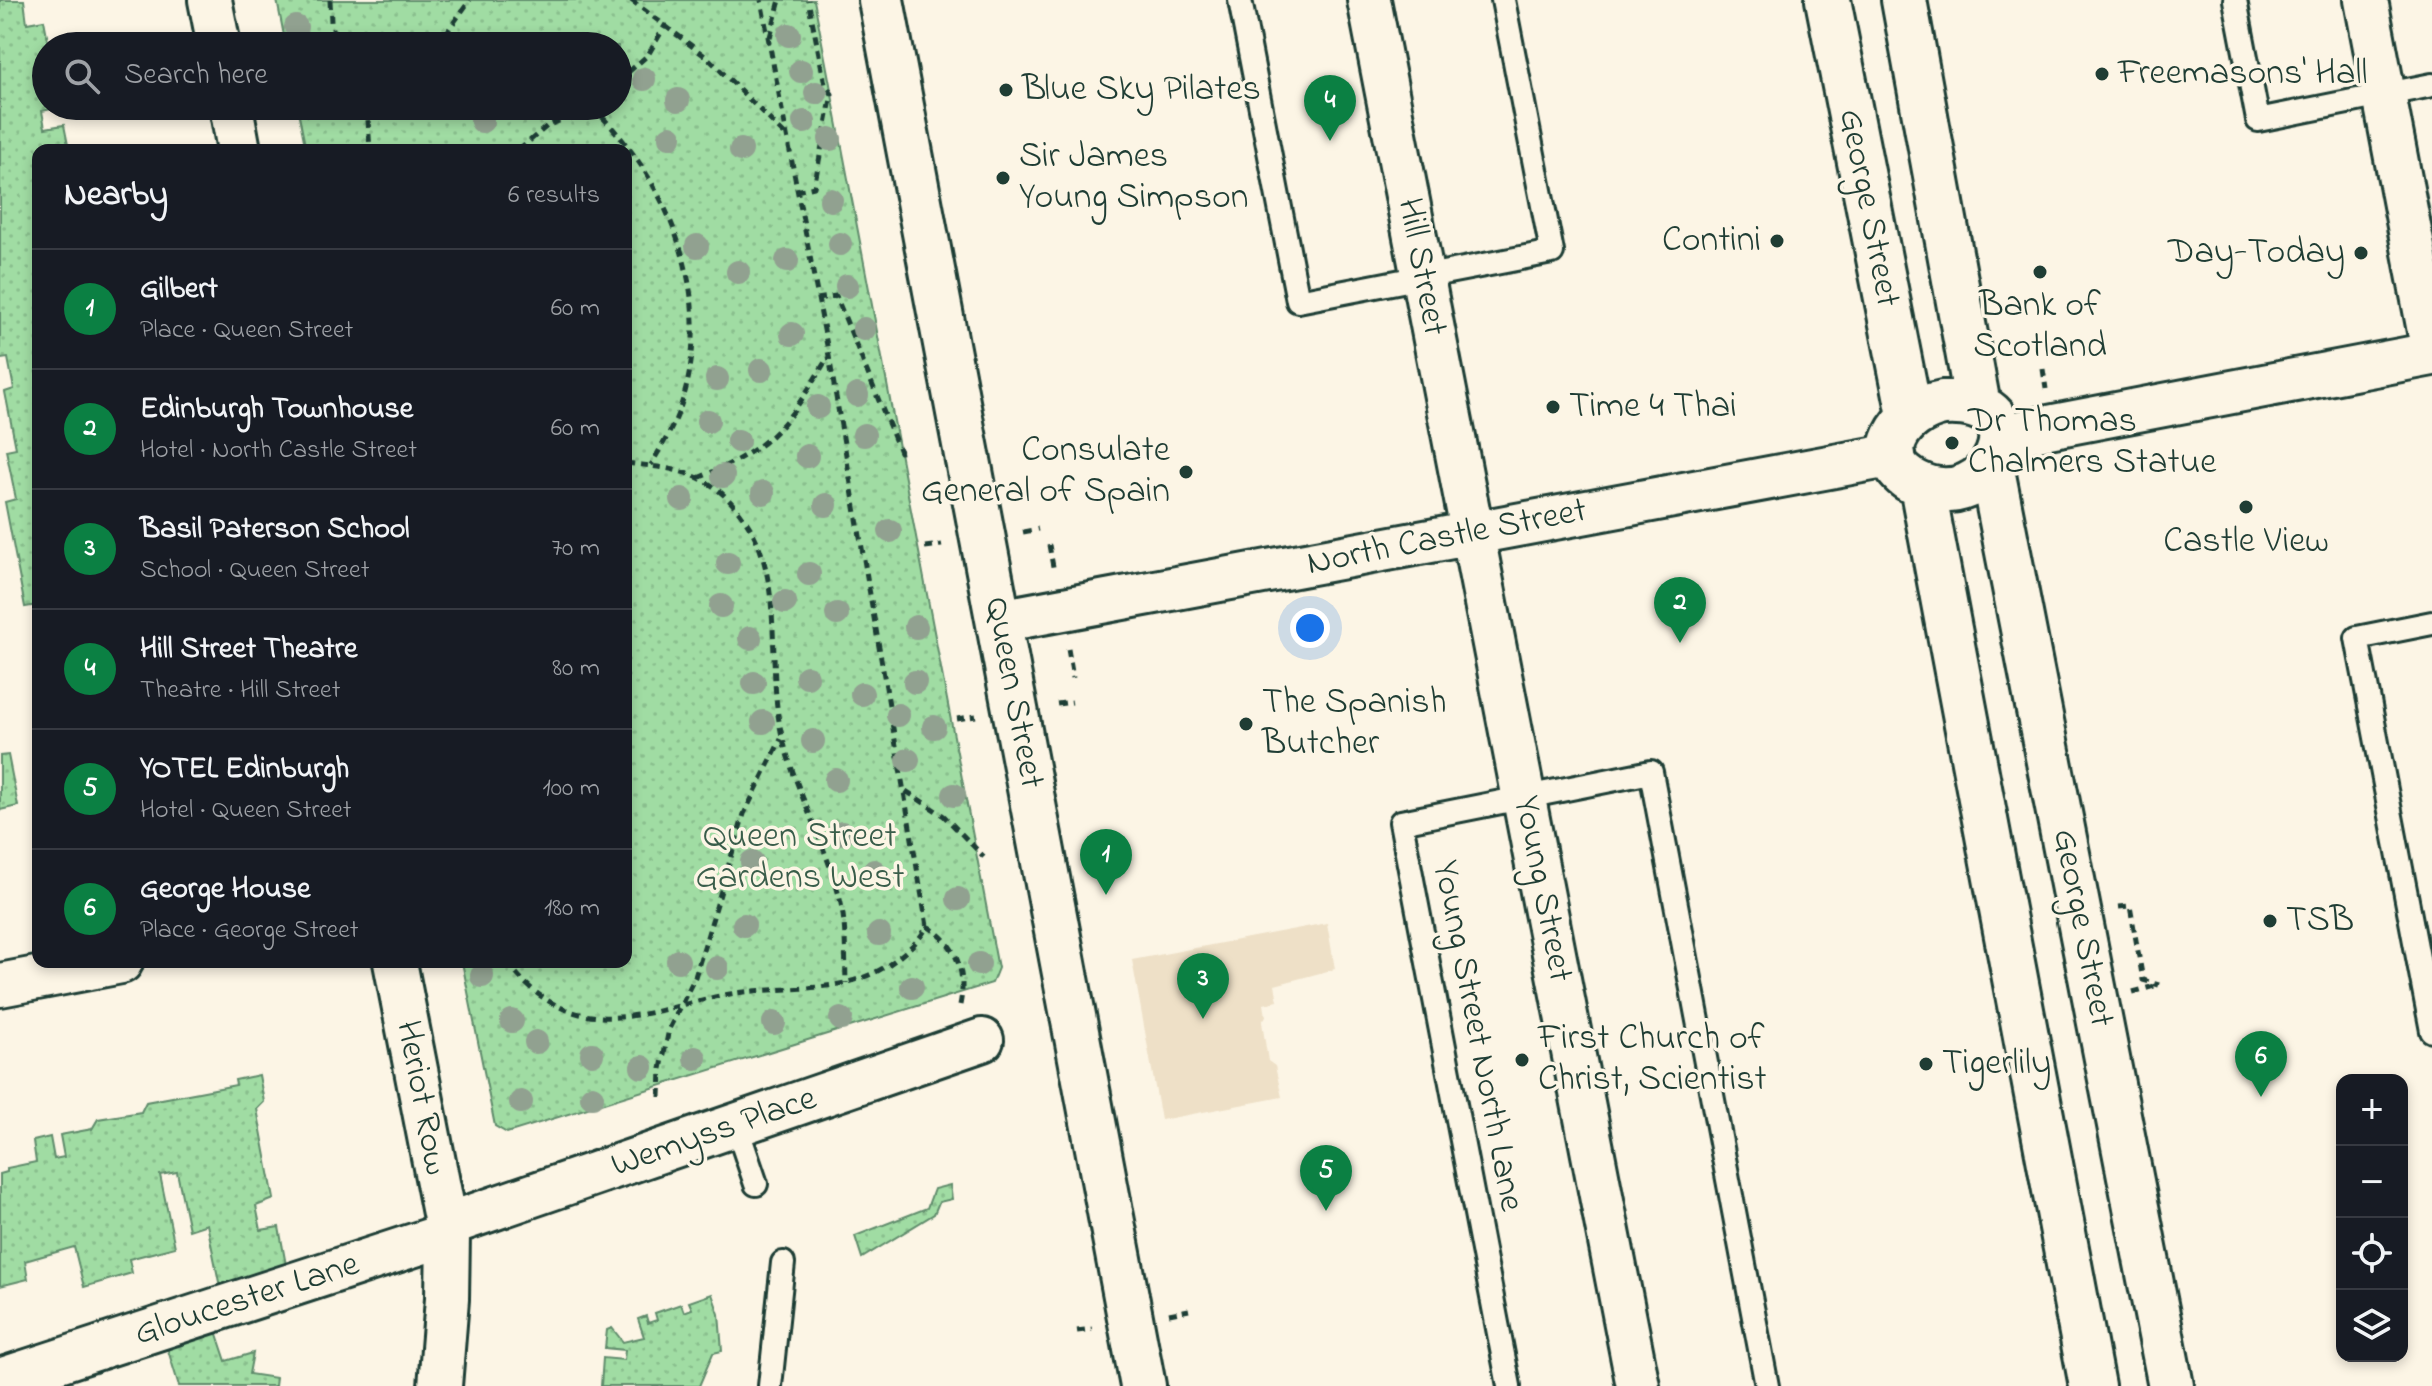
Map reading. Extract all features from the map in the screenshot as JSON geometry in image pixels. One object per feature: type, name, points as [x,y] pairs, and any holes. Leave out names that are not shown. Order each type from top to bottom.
[{"type":"street","points":[[210,0],[216,32]]},
{"type":"street","name":"Queen Street","points":[[881,0],[1143,1386]]},
{"type":"street","name":"Hill Street","points":[[1369,0],[1472,533]]},
{"type":"street","name":"George Street","points":[[1828,0],[1910,415]]},
{"type":"street","name":"George Street","points":[[1904,0],[2171,1386]]},
{"type":"street","points":[[2366,0],[2432,347]]},
{"type":"street","points":[[234,120],[238,144]]},
{"type":"street","points":[[1990,437],[1959,486],[1908,470],[1898,429],[1910,415],[1943,403],[1990,437],[2432,354]]},
{"type":"street","name":"North Castle Street","points":[[999,621],[1472,533],[1908,470]]},
{"type":"street","name":"George Street","points":[[1908,470],[2092,1386]]},
{"type":"street","name":"Young Street","points":[[1472,533],[1638,1386]]},
{"type":"street","points":[[0,985],[89,968]]},
{"type":"street","name":"Heriot Row","points":[[396,968],[447,1230],[447,1299],[440,1386]]},
{"type":"street","name":"Wemyss Place","points":[[447,1230],[982,1040]]},
{"type":"street","name":"Gloucester Lane","points":[[0,1380],[447,1230]]},
{"type":"lane","points":[[1240,0],[1298,301],[1552,252],[1503,0]]},
{"type":"lane","points":[[2235,0],[2258,120],[2432,85]]},
{"type":"lane","points":[[2432,623],[2357,638],[2432,1031]]},
{"type":"lane","points":[[1524,797],[1651,772],[1767,1386]]},
{"type":"lane","name":"Young Street North Lane","points":[[1509,1386],[1401,822],[1524,797]]},
{"type":"lane","points":[[736,1125],[756,1184]]},
{"type":"lane","points":[[770,1386],[783,1263]]},
{"type":"path","points":[[330,0],[336,32]]},
{"type":"path","points":[[447,32],[470,0]]},
{"type":"path","points":[[631,0],[709,59],[785,136]]},
{"type":"path","points":[[513,968],[537,994],[580,1014],[632,1016],[745,991],[803,990],[846,983],[895,960],[917,941],[927,926],[829,356],[761,0]]},
{"type":"path","points":[[768,42],[780,0]]},
{"type":"path","points":[[796,191],[814,187],[835,93],[825,84],[808,0]]},
{"type":"path","points":[[632,69],[648,55],[666,24]]},
{"type":"path","points":[[368,120],[370,144]]},
{"type":"path","points":[[526,144],[547,126],[560,120]]},
{"type":"path","points":[[606,120],[628,144]]},
{"type":"path","points":[[632,149],[649,174],[678,238],[688,286],[690,352],[684,387],[677,415],[651,466]]},
{"type":"path","points":[[817,299],[836,296],[900,452],[907,451]]},
{"type":"path","points":[[698,478],[744,458],[773,437],[800,405],[829,356]]},
{"type":"path","points":[[632,464],[686,470],[717,489],[743,517],[765,564],[782,738],[840,897],[846,983]]},
{"type":"path","points":[[660,1097],[663,1049],[695,977],[744,814],[782,738]]},
{"type":"path","points":[[905,791],[944,816],[984,857]]},
{"type":"path","points":[[2116,908],[2130,906],[2143,980],[2159,985],[2132,992]]},
{"type":"path","points":[[927,926],[942,936],[959,962],[963,982],[960,1005]]},
{"type":"shaded area","points":[[1327,923],[1335,969],[1275,985],[1278,1001],[1264,1004],[1266,1016],[1262,1022],[1268,1061],[1275,1066],[1282,1097],[1161,1120],[1132,960]]},
{"type":"green space","points":[[0,0],[24,0],[27,23],[44,20],[46,32],[32,32],[32,120],[44,120],[45,128],[64,125],[68,144],[32,144],[32,606],[25,607],[5,502],[16,499],[6,450],[16,448],[5,392],[14,389],[8,358],[0,359]]},
{"type":"green space","name":"Queen Street Gardens West","points":[[277,0],[814,0],[998,968],[992,983],[507,1133],[495,1126],[463,968],[632,968],[632,144],[305,144],[300,120],[632,120],[632,32],[283,32]]},
{"type":"green space","points":[[8,755],[18,806],[0,810],[0,756]]},
{"type":"green space","points":[[259,1075],[264,1102],[257,1109],[274,1199],[256,1206],[261,1230],[279,1227],[286,1265],[220,1287],[207,1224],[189,1230],[177,1172],[160,1175],[175,1247],[129,1259],[132,1273],[84,1287],[74,1247],[25,1261],[28,1279],[0,1286],[0,1174],[7,1172],[7,1168],[36,1162],[33,1141],[50,1137],[54,1159],[64,1157],[60,1135],[92,1129],[98,1119],[141,1112],[146,1102],[236,1085],[235,1080]]},
{"type":"green space","points":[[950,1185],[952,1199],[939,1202],[934,1214],[862,1258],[855,1236],[927,1208],[934,1189]]},
{"type":"green space","points":[[712,1294],[719,1314],[722,1351],[713,1353],[699,1386],[601,1386],[603,1358],[624,1360],[625,1350],[605,1348],[607,1330],[612,1328],[623,1342],[644,1337],[638,1319],[646,1316],[648,1323],[657,1320],[655,1313],[681,1304],[684,1312],[692,1309],[689,1302]]},
{"type":"green space","points":[[216,1331],[226,1361],[253,1353],[249,1374],[276,1378],[275,1386],[179,1386],[167,1347]]},
{"type":"place","name":"Freemasons' Hall","points":[[2102,74]]},
{"type":"place","name":"Blue Sky Pilates","points":[[1006,90]]},
{"type":"place","name":"Hill Street Theatre","points":[[1330,141]]},
{"type":"place","name":"Sir James Young Simpson","points":[[1003,178]]},
{"type":"place","name":"Contini","points":[[1777,241]]},
{"type":"place","name":"Day-Today","points":[[2361,253]]},
{"type":"place","name":"Bank of Scotland","points":[[2040,272]]},
{"type":"place","name":"Time 4 Thai","points":[[1553,407]]},
{"type":"place","name":"Dr Thomas Chalmers Statue","points":[[1952,443]]},
{"type":"place","name":"Consulate General of Spain","points":[[1186,472]]},
{"type":"place","name":"Castle View","points":[[2246,507]]},
{"type":"place","name":"Edinburgh Townhouse","points":[[1680,643]]},
{"type":"place","name":"The Spanish Butcher","points":[[1246,724]]},
{"type":"place","name":"Gilbert","points":[[1106,895]]},
{"type":"place","name":"TSB","points":[[2270,921]]},
{"type":"place","name":"Basil Paterson School","points":[[1203,1019]]},
{"type":"place","name":"First Church of Christ, Scientist","points":[[1522,1060]]},
{"type":"place","name":"Tigerlily","points":[[1926,1064]]},
{"type":"place","name":"George House","points":[[2261,1097]]},
{"type":"place","name":"YOTEL Edinburgh","points":[[1326,1211]]}]
